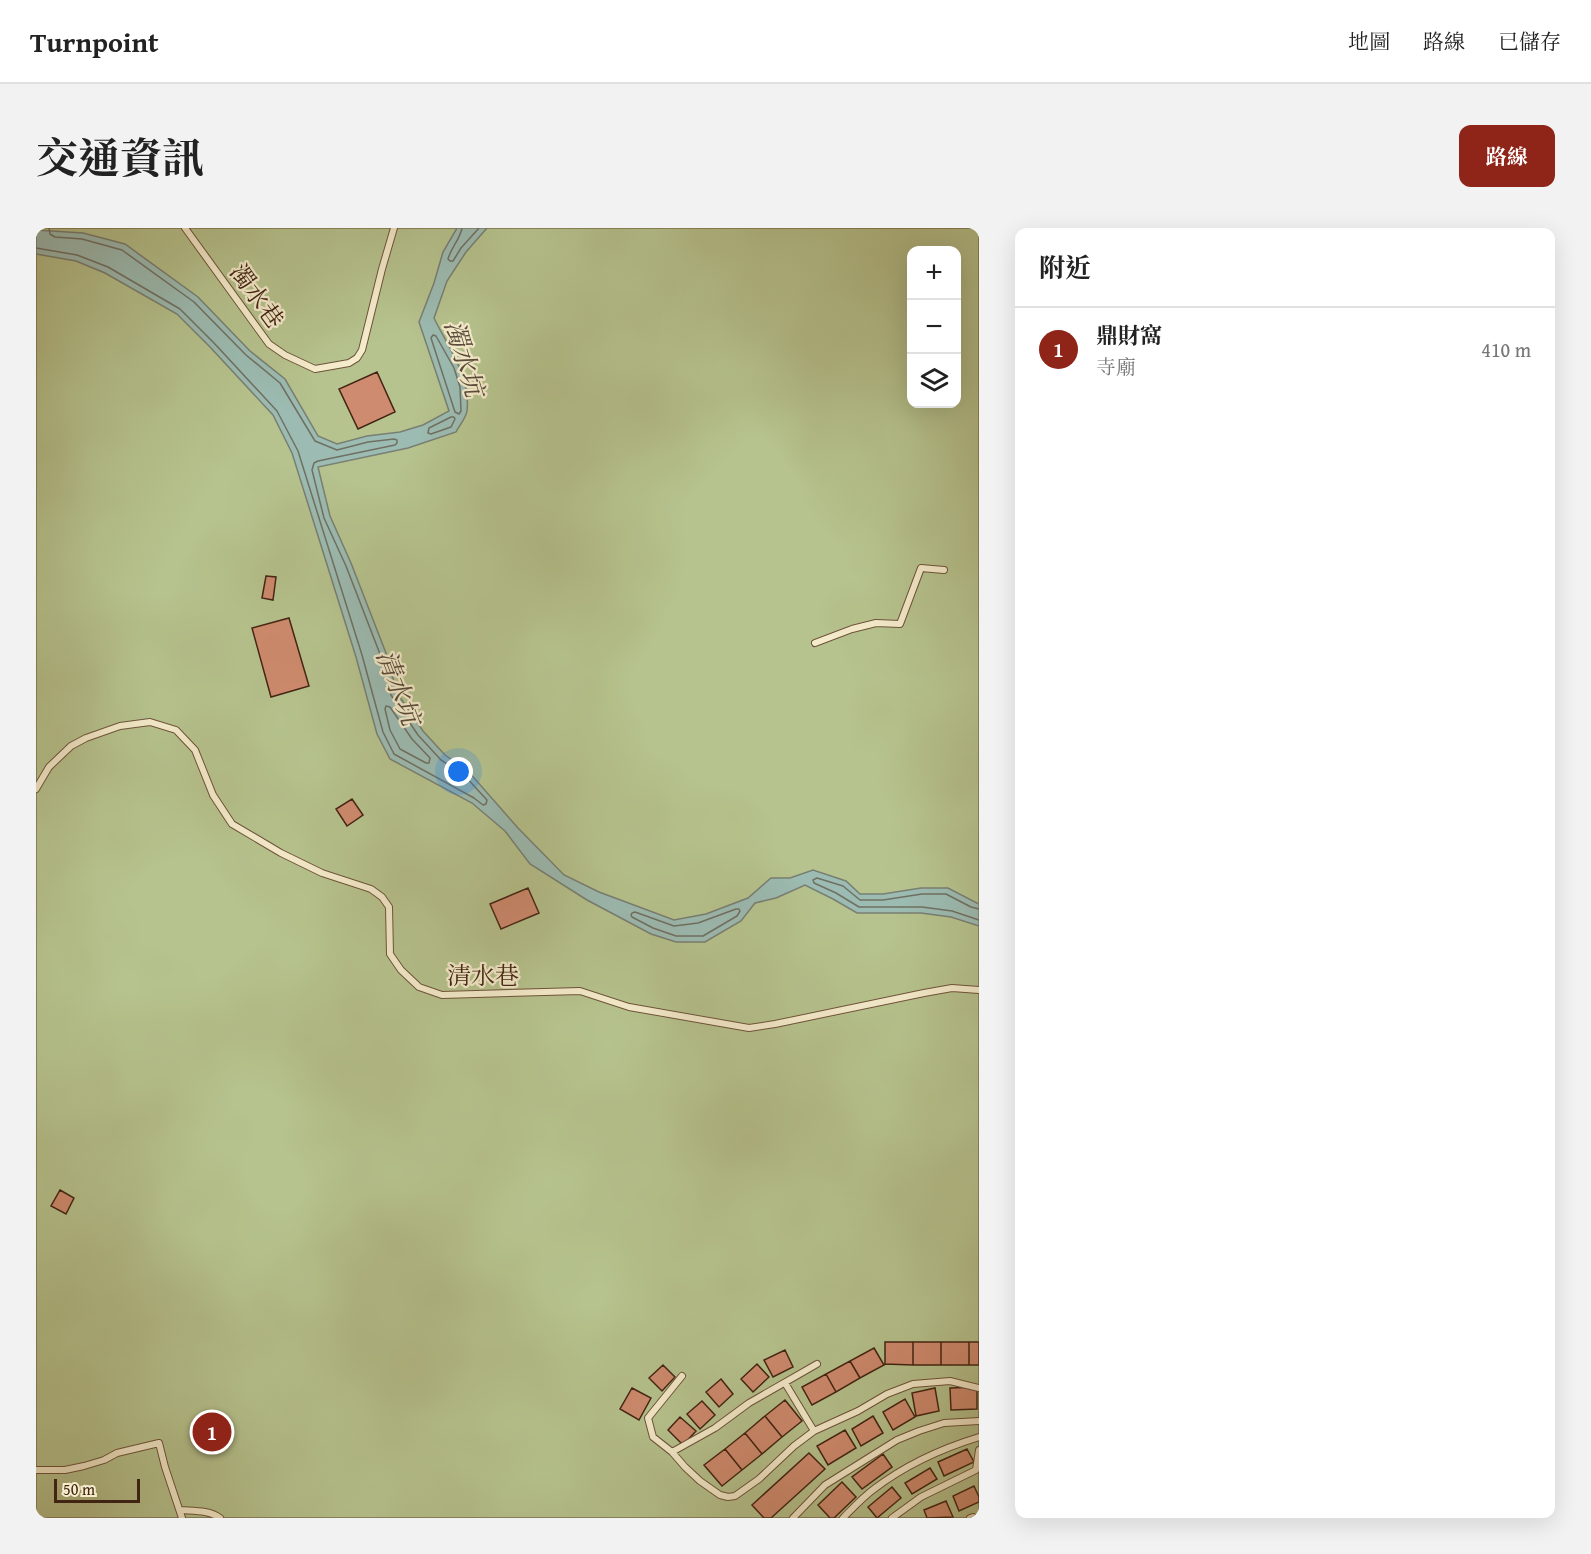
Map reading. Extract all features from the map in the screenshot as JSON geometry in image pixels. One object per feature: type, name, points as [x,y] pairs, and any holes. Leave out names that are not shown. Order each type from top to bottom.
[{"type":"lane","name":"濁水巷","points":[[184,228],[268,344],[315,369],[349,363],[357,358],[362,350],[394,228]]},
{"type":"lane","points":[[815,644],[852,629],[876,623],[900,624],[921,568],[944,570]]},
{"type":"lane","name":"清水巷","points":[[36,789],[49,767],[71,746],[86,738],[120,726],[150,722],[176,730],[195,750],[213,795],[232,824],[322,873],[371,889],[382,897],[389,907],[390,954],[401,970],[419,987],[442,995],[580,991],[629,1007],[748,1028],[952,988],[979,990]]},
{"type":"lane","points":[[672,1452],[715,1428],[748,1403],[818,1364]]},
{"type":"lane","points":[[682,1376],[648,1418],[653,1437],[672,1452],[700,1481],[720,1495],[728,1497],[735,1496],[759,1479],[794,1446],[814,1431],[858,1411],[887,1394],[913,1384],[950,1381],[979,1388]]},
{"type":"lane","points":[[785,1383],[814,1431]]},
{"type":"lane","points":[[793,1518],[825,1485],[897,1440],[944,1423],[979,1421]]},
{"type":"lane","points":[[843,1518],[873,1489],[904,1469],[979,1437]]},
{"type":"lane","points":[[36,1470],[65,1470],[84,1466],[117,1453],[159,1443],[182,1518]]},
{"type":"lane","points":[[892,1518],[921,1497],[976,1470],[979,1450]]},
{"type":"lane","points":[[180,1510],[199,1511],[220,1518]]},
{"type":"green space","points":[[36,228],[979,228],[979,1518],[36,1518]]},
{"type":"water","points":[[457,228],[487,228],[466,252],[447,281],[434,318],[452,351],[466,386],[467,411],[464,419],[456,432],[408,448],[318,467],[330,516],[386,653],[397,693],[423,731],[445,755],[468,771],[518,828],[564,875],[599,892],[674,920],[706,914],[748,898],[771,878],[790,878],[813,870],[846,881],[860,894],[883,894],[921,888],[948,888],[979,904],[979,926],[951,917],[921,913],[857,913],[805,885],[776,898],[755,903],[741,921],[705,942],[676,942],[651,934],[587,900],[530,864],[505,831],[472,803],[390,759],[377,734],[356,657],[292,453],[273,415],[177,314],[105,273],[76,261],[36,254],[36,230],[83,233],[125,244],[198,297],[250,351],[285,379],[318,436],[337,444],[367,436],[400,432],[423,425],[449,411],[419,322],[443,252]]},
{"type":"building","points":[[377,372],[395,412],[358,429],[339,389]]},
{"type":"building","points":[[266,576],[276,577],[273,600],[262,598]]},
{"type":"building","points":[[289,618],[309,686],[271,697],[252,628]]},
{"type":"building","points":[[352,799],[363,815],[347,826],[336,809]]},
{"type":"building","points":[[528,888],[539,913],[501,929],[490,904]]},
{"type":"building","points":[[60,1190],[74,1198],[66,1214],[51,1206]]},
{"type":"building","points":[[885,1342],[913,1342],[913,1365],[885,1364]]},
{"type":"building","points":[[913,1342],[941,1342],[941,1365],[913,1365]]},
{"type":"building","points":[[941,1342],[969,1342],[969,1365],[941,1365]]},
{"type":"building","points":[[969,1342],[979,1342],[979,1365],[969,1365]]},
{"type":"building","points":[[874,1348],[884,1365],[860,1378],[850,1361]]},
{"type":"building","points":[[785,1350],[793,1367],[773,1377],[764,1360]]},
{"type":"building","points":[[850,1361],[860,1378],[836,1392],[826,1374]]},
{"type":"building","points":[[757,1364],[769,1377],[753,1392],[741,1379]]},
{"type":"building","points":[[663,1365],[675,1377],[662,1391],[649,1378]]},
{"type":"building","points":[[826,1374],[836,1392],[812,1405],[802,1387]]},
{"type":"building","points":[[721,1379],[733,1394],[719,1407],[706,1392]]},
{"type":"building","points":[[977,1387],[977,1409],[951,1410],[950,1388]]},
{"type":"building","points":[[632,1388],[651,1398],[639,1420],[620,1409]]},
{"type":"building","points":[[935,1388],[939,1411],[916,1416],[912,1393]]},
{"type":"building","points":[[905,1399],[915,1417],[893,1430],[883,1412]]},
{"type":"building","points":[[785,1400],[802,1421],[782,1437],[765,1416]]},
{"type":"building","points":[[702,1401],[715,1415],[700,1429],[687,1414]]},
{"type":"building","points":[[765,1416],[782,1437],[762,1454],[745,1433]]},
{"type":"building","points":[[873,1416],[883,1433],[861,1446],[852,1429]]},
{"type":"building","points":[[680,1417],[696,1431],[683,1445],[668,1430]]},
{"type":"building","points":[[845,1430],[856,1448],[828,1465],[817,1446]]},
{"type":"building","points":[[745,1433],[762,1454],[742,1470],[725,1449]]},
{"type":"building","points":[[725,1449],[742,1470],[722,1486],[704,1465]]},
{"type":"building","points":[[967,1449],[974,1462],[944,1476],[938,1462]]},
{"type":"building","points":[[809,1453],[825,1469],[771,1518],[764,1518],[752,1505]]},
{"type":"building","points":[[883,1454],[892,1467],[862,1489],[852,1477]]},
{"type":"building","points":[[930,1468],[937,1479],[912,1494],[905,1483]]},
{"type":"building","points":[[842,1482],[856,1497],[834,1518],[830,1518],[818,1505]]},
{"type":"building","points":[[974,1486],[979,1502],[959,1511],[953,1496]]},
{"type":"building","points":[[892,1487],[901,1498],[877,1518],[868,1507]]},
{"type":"building","points":[[946,1501],[953,1517],[927,1518],[924,1510]]},
{"type":"place","name":"鼎財窩","points":[[212,1432]]},
{"type":"water label","name":"濁水坑","points":[[465,358]]},
{"type":"water label","name":"清水坑","points":[[399,687]]}]
